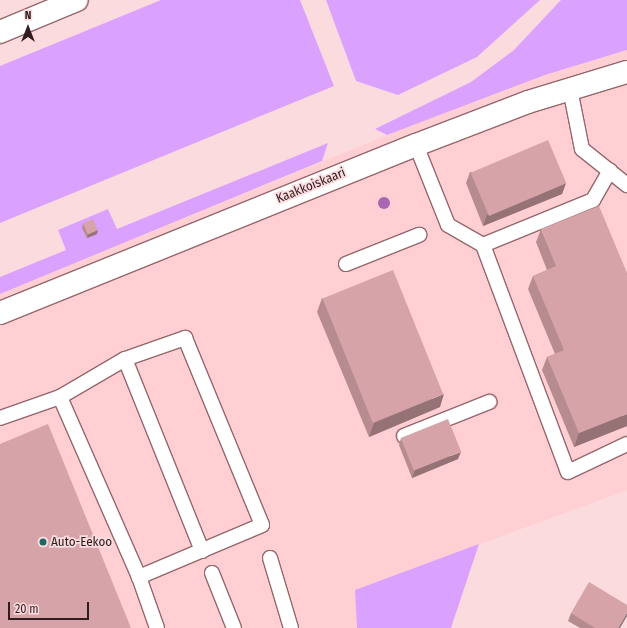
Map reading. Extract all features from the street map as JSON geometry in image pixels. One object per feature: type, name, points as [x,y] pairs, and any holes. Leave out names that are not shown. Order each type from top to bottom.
[{"type":"street","points":[[0,32],[77,0]]},
{"type":"street","name":"Kaakkoiskaari","points":[[0,313],[416,145],[528,102],[627,72]]},
{"type":"lane","points":[[570,89],[582,149],[627,186]]},
{"type":"lane","points":[[416,145],[448,225],[483,245],[568,472],[627,444]]},
{"type":"lane","points":[[483,245],[593,200],[610,171]]},
{"type":"lane","points":[[346,264],[420,235]]},
{"type":"lane","points":[[0,418],[60,397],[125,359],[184,338],[262,525],[139,577]]},
{"type":"lane","points":[[125,359],[202,551]]},
{"type":"lane","points":[[60,397],[139,577],[157,628]]},
{"type":"lane","points":[[404,436],[489,402]]},
{"type":"lane","points":[[270,558],[291,628]]},
{"type":"lane","points":[[212,573],[234,628]]},
{"type":"shaded area","points":[[161,0],[300,0],[334,86],[0,223],[0,66]]},
{"type":"shaded area","points":[[326,0],[540,0],[477,57],[398,95],[356,81]]},
{"type":"shaded area","points":[[561,0],[627,0],[627,50],[545,75],[387,135],[375,129],[471,82],[514,50]]},
{"type":"shaded area","points":[[627,50],[627,490],[355,590],[357,628],[0,628],[0,294],[387,135],[545,75]]},
{"type":"shaded area","points":[[328,143],[322,161],[0,294],[0,277],[66,250],[58,230],[108,209],[117,229]]},
{"type":"shaded area","points":[[479,544],[451,628],[357,628],[355,590]]},
{"type":"building","points":[[548,140],[566,183],[489,216],[471,173]]},
{"type":"building","points":[[599,206],[627,273],[627,414],[579,433],[547,357],[564,350],[533,276],[556,266],[541,229]]},
{"type":"building","points":[[93,219],[98,230],[88,234],[83,223]]},
{"type":"building","points":[[393,270],[443,394],[373,423],[323,298]]},
{"type":"building","points":[[448,419],[461,451],[414,471],[401,438]]},
{"type":"building","name":"Auto-Eekoo","points":[[48,424],[131,628],[0,628],[0,444]]},
{"type":"building","points":[[589,582],[627,605],[627,613],[618,628],[595,628],[571,613]]},
{"type":"place","name":"Auto-Eekoo","points":[[43,542]]}]
